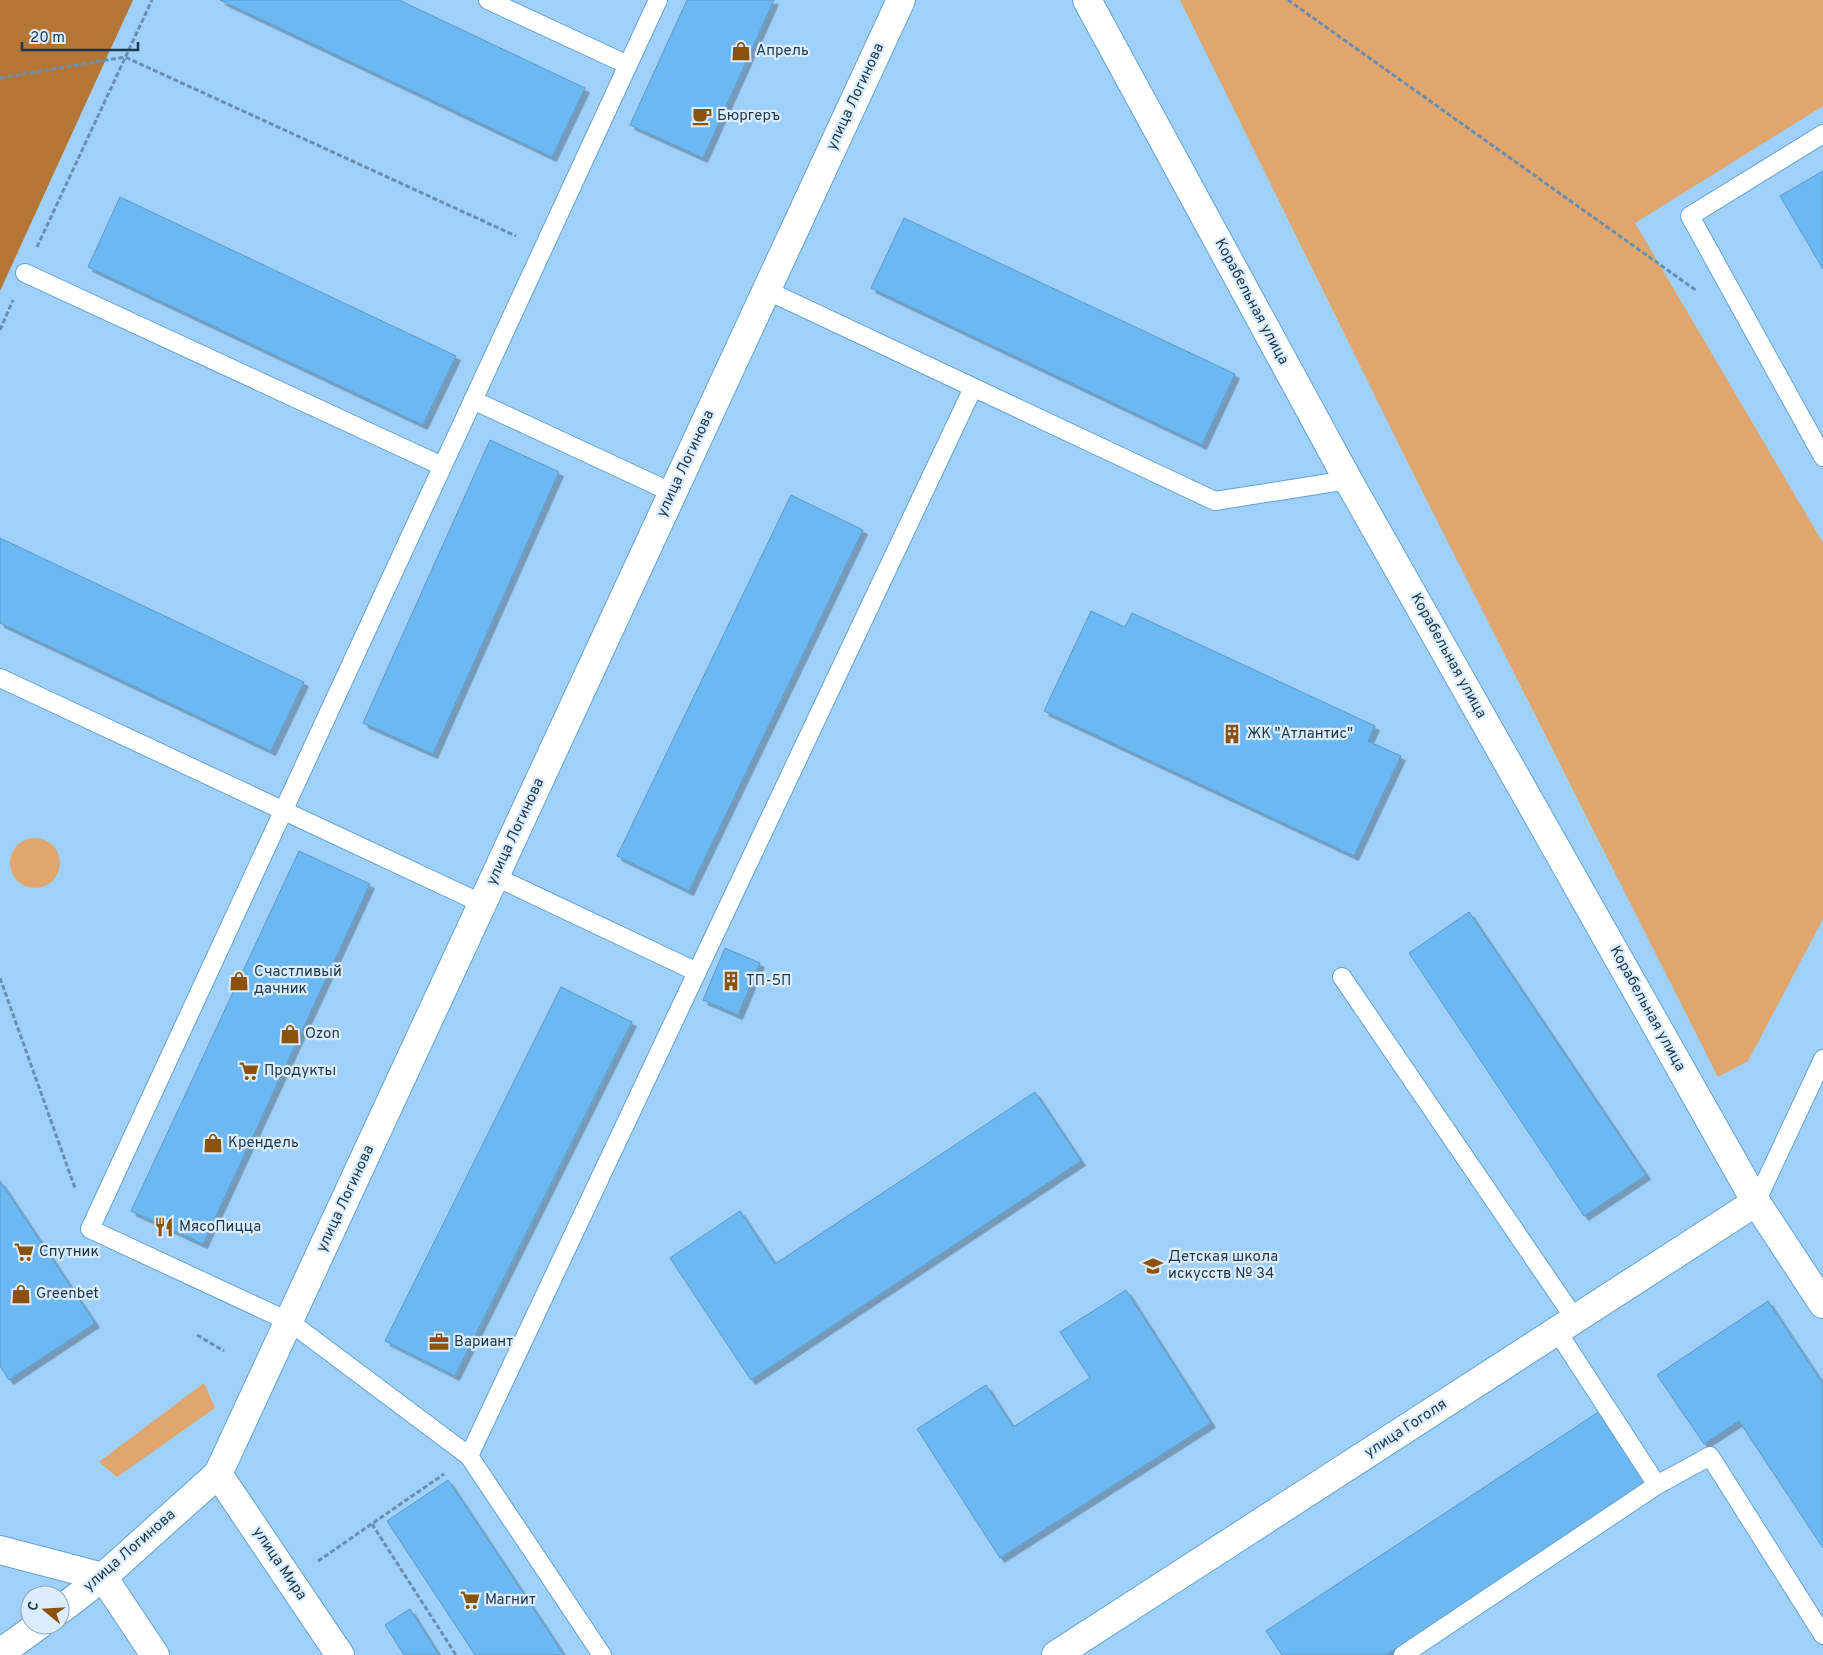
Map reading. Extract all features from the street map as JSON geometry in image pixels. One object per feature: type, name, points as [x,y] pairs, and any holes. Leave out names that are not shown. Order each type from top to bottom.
[{"type":"street","name":"улица Логинова","points":[[70,1602],[103,1577],[218,1474],[901,0]]},
{"type":"street","name":"Корабельная улица","points":[[1087,0],[1348,480],[1756,1202],[1823,1304]]},
{"type":"street","name":"улица Гоголя","points":[[1056,1655],[1756,1202]]},
{"type":"street","name":"улица Мира","points":[[218,1474],[340,1655]]},
{"type":"street","points":[[0,1550],[103,1577],[155,1655]]},
{"type":"street","points":[[0,1653],[25,1635]]},
{"type":"lane","points":[[488,0],[628,65]]},
{"type":"lane","points":[[602,1655],[470,1456],[290,1322],[90,1229],[658,0]]},
{"type":"lane","points":[[1823,134],[1690,216],[1823,457]]},
{"type":"lane","points":[[25,273],[442,466]]},
{"type":"lane","points":[[766,290],[1215,501],[1348,480]]},
{"type":"lane","points":[[470,1456],[972,388]]},
{"type":"lane","points":[[473,400],[673,493]]},
{"type":"lane","points":[[0,678],[483,904]]},
{"type":"lane","points":[[496,877],[697,972]]},
{"type":"lane","points":[[1342,977],[1566,1325],[1657,1485]]},
{"type":"lane","points":[[1756,1202],[1823,1059]]},
{"type":"lane","points":[[1403,1655],[1657,1485],[1710,1456],[1823,1636]]},
{"type":"path","points":[[0,330],[152,0]]},
{"type":"path","points":[[1288,0],[1698,292]]},
{"type":"path","points":[[0,78],[125,57],[543,248]]},
{"type":"path","points":[[0,978],[90,1229]]},
{"type":"path","points":[[197,1336],[224,1351]]},
{"type":"path","points":[[310,1566],[470,1456]]},
{"type":"path","points":[[372,1524],[456,1655]]},
{"type":"shaded area","points":[[0,0],[133,0],[0,291]]},
{"type":"shaded area","points":[[1180,0],[1823,0],[1823,106],[1635,223],[1823,543],[1823,919],[1748,1061],[1718,1077],[1409,465]]},
{"type":"shaded area","points":[[30,838],[40,838],[53,845],[60,858],[60,868],[53,881],[40,888],[30,888],[21,884],[14,877],[10,868],[10,858],[14,849],[21,842]]},
{"type":"shaded area","points":[[204,1383],[215,1408],[117,1477],[99,1462]]},
{"type":"building","points":[[220,0],[399,0],[585,88],[552,157]]},
{"type":"building","points":[[687,0],[774,0],[703,158],[630,125]]},
{"type":"building","points":[[1823,171],[1823,269],[1780,196]]},
{"type":"building","points":[[120,197],[456,356],[423,425],[88,267]]},
{"type":"building","points":[[904,218],[1235,374],[1202,445],[871,288]]},
{"type":"building","points":[[490,440],[559,472],[433,754],[363,723]]},
{"type":"building","points":[[791,495],[863,530],[689,891],[617,856]]},
{"type":"building","points":[[0,538],[304,682],[271,751],[0,623]]},
{"type":"building","name":"ЖК \"Атлантис\"","points":[[1091,611],[1125,627],[1132,613],[1375,726],[1368,741],[1401,756],[1354,856],[1044,711]]},
{"type":"building","points":[[299,851],[370,884],[203,1244],[131,1211]]},
{"type":"building","points":[[1469,912],[1646,1175],[1584,1216],[1409,953]]},
{"type":"building","name":"ТП-5П","points":[[725,948],[760,963],[738,1015],[703,1000]]},
{"type":"building","points":[[561,987],[632,1022],[455,1376],[385,1341]]},
{"type":"building","points":[[1035,1092],[1081,1161],[751,1380],[670,1258],[740,1211],[775,1264]]},
{"type":"building","name":"Спутник","points":[[0,1181],[95,1323],[9,1380],[0,1366]]},
{"type":"building","points":[[1126,1290],[1211,1423],[1000,1558],[917,1429],[986,1385],[1013,1427],[1090,1378],[1060,1332]]},
{"type":"building","points":[[1768,1301],[1823,1384],[1823,1548],[1739,1421],[1704,1444],[1657,1375]]},
{"type":"building","points":[[1600,1411],[1647,1482],[1386,1655],[1282,1655],[1266,1631]]},
{"type":"building","points":[[448,1480],[564,1655],[475,1655],[387,1521]]},
{"type":"building","points":[[410,1609],[439,1655],[404,1655],[385,1625]]},
{"type":"place","name":"Апрель","points":[[741,51]]},
{"type":"place","name":"Бюргеръ","points":[[702,116]]},
{"type":"place","name":"ЖК \"Атлантис\"","points":[[1232,734]]},
{"type":"place","name":"Счастливый дачник","points":[[239,981]]},
{"type":"place","name":"ТП-5П","points":[[731,981]]},
{"type":"place","name":"Ozon","points":[[290,1034]]},
{"type":"place","name":"Продукты","points":[[249,1071]]},
{"type":"place","name":"Крендель","points":[[213,1143]]},
{"type":"place","name":"МясоПицца","points":[[164,1227]]},
{"type":"place","name":"Спутник","points":[[24,1252]]},
{"type":"place","name":"Детская школа искусств № 34","points":[[1153,1266]]},
{"type":"place","name":"Greenbet","points":[[21,1294]]},
{"type":"place","name":"Вариант","points":[[439,1342]]},
{"type":"place","name":"Магнит","points":[[470,1600]]}]
